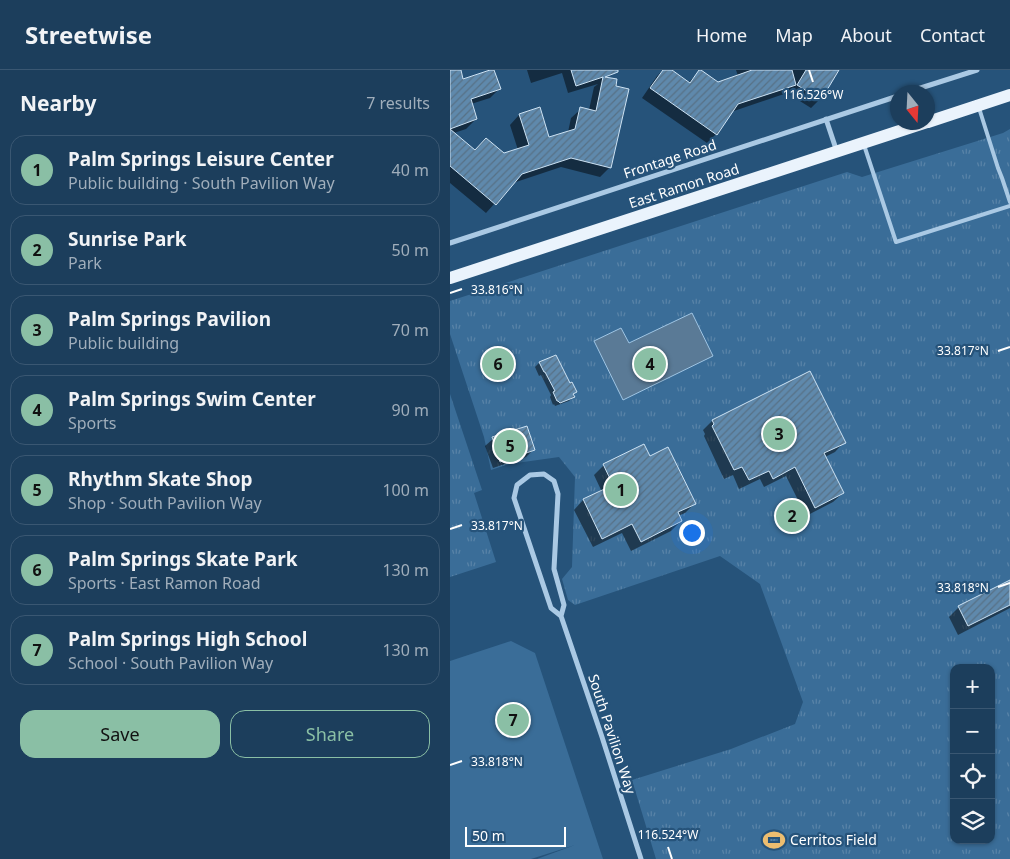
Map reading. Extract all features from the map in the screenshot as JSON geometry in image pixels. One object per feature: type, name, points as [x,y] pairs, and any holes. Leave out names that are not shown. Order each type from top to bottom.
[{"type":"main road","name":"East Ramon Road","points":[[935,119],[1010,95]]},
{"type":"main road","name":"East Ramon Road","points":[[450,278],[904,130]]},
{"type":"street","points":[[930,85],[977,70]]},
{"type":"street","name":"Frontage Road","points":[[450,243],[890,99]]},
{"type":"street","points":[[826,119],[837,152]]},
{"type":"street","name":"South Pavilion Way","points":[[561,616],[564,605],[554,569],[558,494],[554,481],[544,474],[530,475],[517,485],[514,498],[551,608],[561,616],[641,859]]},
{"type":"lane","points":[[863,144],[896,242],[1010,204],[978,106]]},
{"type":"green space","points":[[1010,129],[1010,859],[656,859],[632,780],[731,749],[795,724],[803,702],[760,584],[720,556],[575,605],[568,600],[562,579],[572,567],[575,477],[559,457],[509,464],[491,470],[484,437],[450,334],[450,301],[847,172],[862,177],[1003,133]]},
{"type":"green space","points":[[450,394],[482,490],[474,493],[496,562],[450,577]]},
{"type":"green space","points":[[511,641],[535,653],[603,859],[537,859],[575,845],[531,859],[450,859],[450,661]]},
{"type":"shaded area","points":[[692,313],[713,356],[623,400],[594,341],[621,328],[629,343]]},
{"type":"building","points":[[450,70],[461,70],[463,79],[494,70],[501,89],[471,99],[477,119],[450,129]]},
{"type":"building","points":[[571,70],[618,70],[618,72],[605,77],[617,79],[616,86],[629,89],[611,168],[571,158],[522,174],[496,205],[450,166],[450,129],[475,150],[486,138],[504,153],[529,145],[519,114],[540,107],[549,137],[575,129],[580,107],[596,111],[603,77],[576,86]]},
{"type":"building","points":[[663,70],[672,70],[690,83],[699,70],[718,82],[752,70],[792,70],[796,85],[738,104],[717,135],[650,88]]},
{"type":"building","points":[[806,70],[839,70],[821,100],[797,85]]},
{"type":"building","points":[[556,355],[570,383],[572,382],[577,392],[573,394],[575,397],[560,403],[557,401],[553,392],[555,391],[539,362]]},
{"type":"building","points":[[810,371],[846,443],[824,453],[844,493],[815,508],[795,467],[773,479],[769,471],[749,480],[742,467],[734,470],[712,426],[714,424],[712,420]]},
{"type":"building","points":[[527,426],[535,450],[500,462],[492,437]]},
{"type":"building","points":[[644,444],[650,456],[668,447],[696,504],[678,512],[682,521],[641,542],[632,524],[602,539],[583,499],[613,485],[603,464]]},
{"type":"building","points":[[1010,580],[1010,605],[968,626],[958,606]]},
{"type":"place","name":"Palm Springs Skate Park","points":[[498,364]]},
{"type":"place","name":"Palm Springs Swim Center","points":[[650,364]]},
{"type":"place","name":"Palm Springs Pavilion","points":[[779,434]]},
{"type":"place","name":"Rhythm Skate Shop","points":[[510,446]]},
{"type":"place","name":"Palm Springs Leisure Center","points":[[621,490]]},
{"type":"place","name":"Sunrise Park","points":[[792,516]]},
{"type":"place","name":"Palm Springs High School","points":[[513,720]]},
{"type":"place","name":"Cerritos Field","points":[[774,840]]}]
